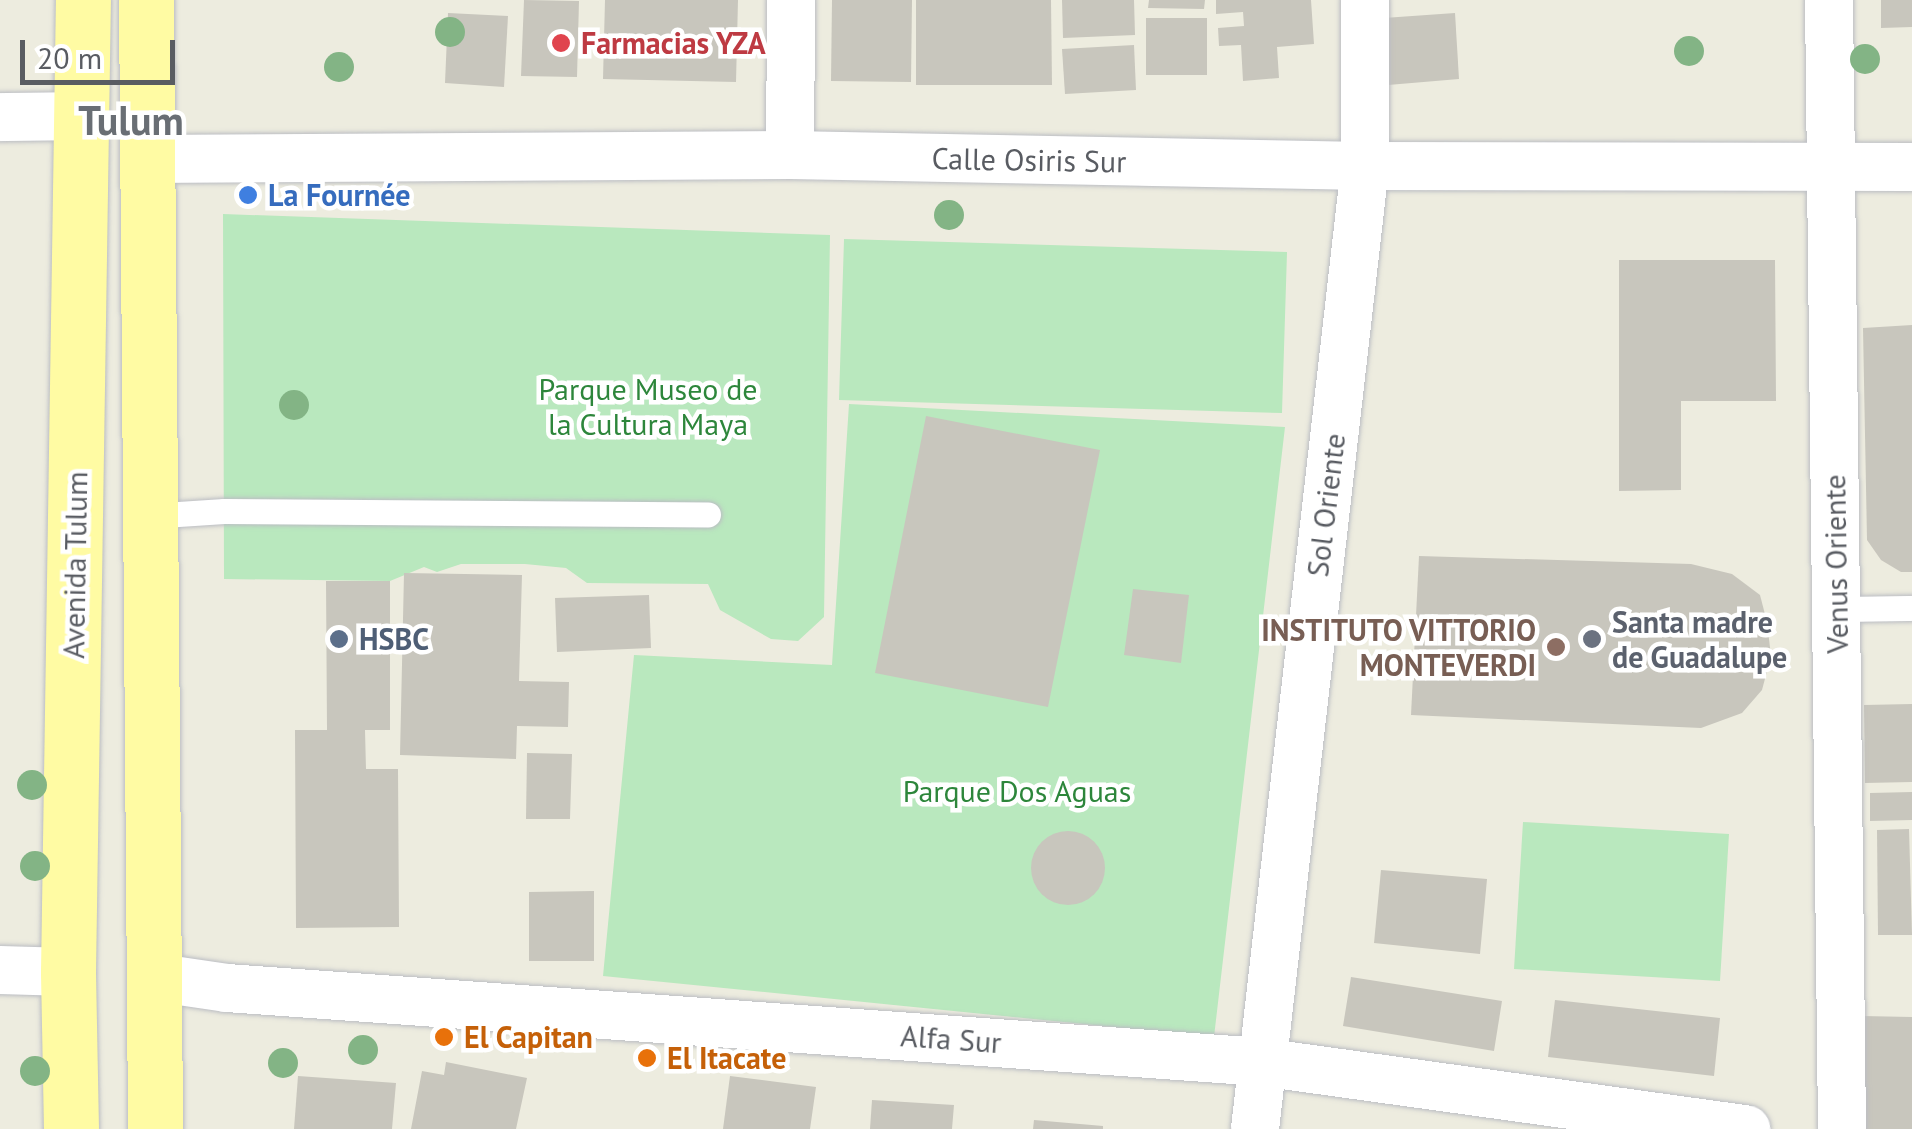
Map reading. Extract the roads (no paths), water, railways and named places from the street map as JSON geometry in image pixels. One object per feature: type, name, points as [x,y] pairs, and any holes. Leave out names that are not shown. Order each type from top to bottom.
[{"type":"main road","name":"Avenida Tulum","points":[[71,1129],[68,972],[83,0]]},
{"type":"main road","points":[[146,0],[155,1129]]},
{"type":"main road","points":[[68,972],[80,941],[93,928],[109,922],[127,925],[142,938],[152,977]]},
{"type":"street","points":[[790,155],[792,0]]},
{"type":"street","name":"Sol Oriente","points":[[1256,1129],[1365,166],[1365,0]]},
{"type":"street","name":"Venus Oriente","points":[[1828,0],[1842,1129]]},
{"type":"street","points":[[2,117],[82,116]]},
{"type":"street","name":"Calle Osiris Sur","points":[[145,160],[790,155],[1365,166],[1912,167]]},
{"type":"street","points":[[0,970],[68,972]]},
{"type":"street","name":"Alfa Sur","points":[[152,977],[227,988],[1261,1062],[1746,1129]]},
{"type":"lane","points":[[148,516],[224,512],[708,514]]},
{"type":"lane","points":[[1838,609],[1912,608]]},
{"type":"place","name":"Farmacias YZA","points":[[561,43]]},
{"type":"place","name":"La Fournée","points":[[248,195]]},
{"type":"place","name":"HSBC","points":[[339,639]]},
{"type":"place","name":"Santa madre de Guadalupe","points":[[1592,639]]},
{"type":"place","name":"INSTITUTO VITTORIO MONTEVERDI","points":[[1556,647]]},
{"type":"place","name":"El Capitan","points":[[444,1037]]},
{"type":"place","name":"El Itacate","points":[[647,1058]]},
{"type":"district","name":"Tulum","points":[[131,120]]},
{"type":"park label","name":"Parque Museo de la Cultura Maya","points":[[648,406]]},
{"type":"park label","name":"Parque Dos Aguas","points":[[1017,791]]}]
